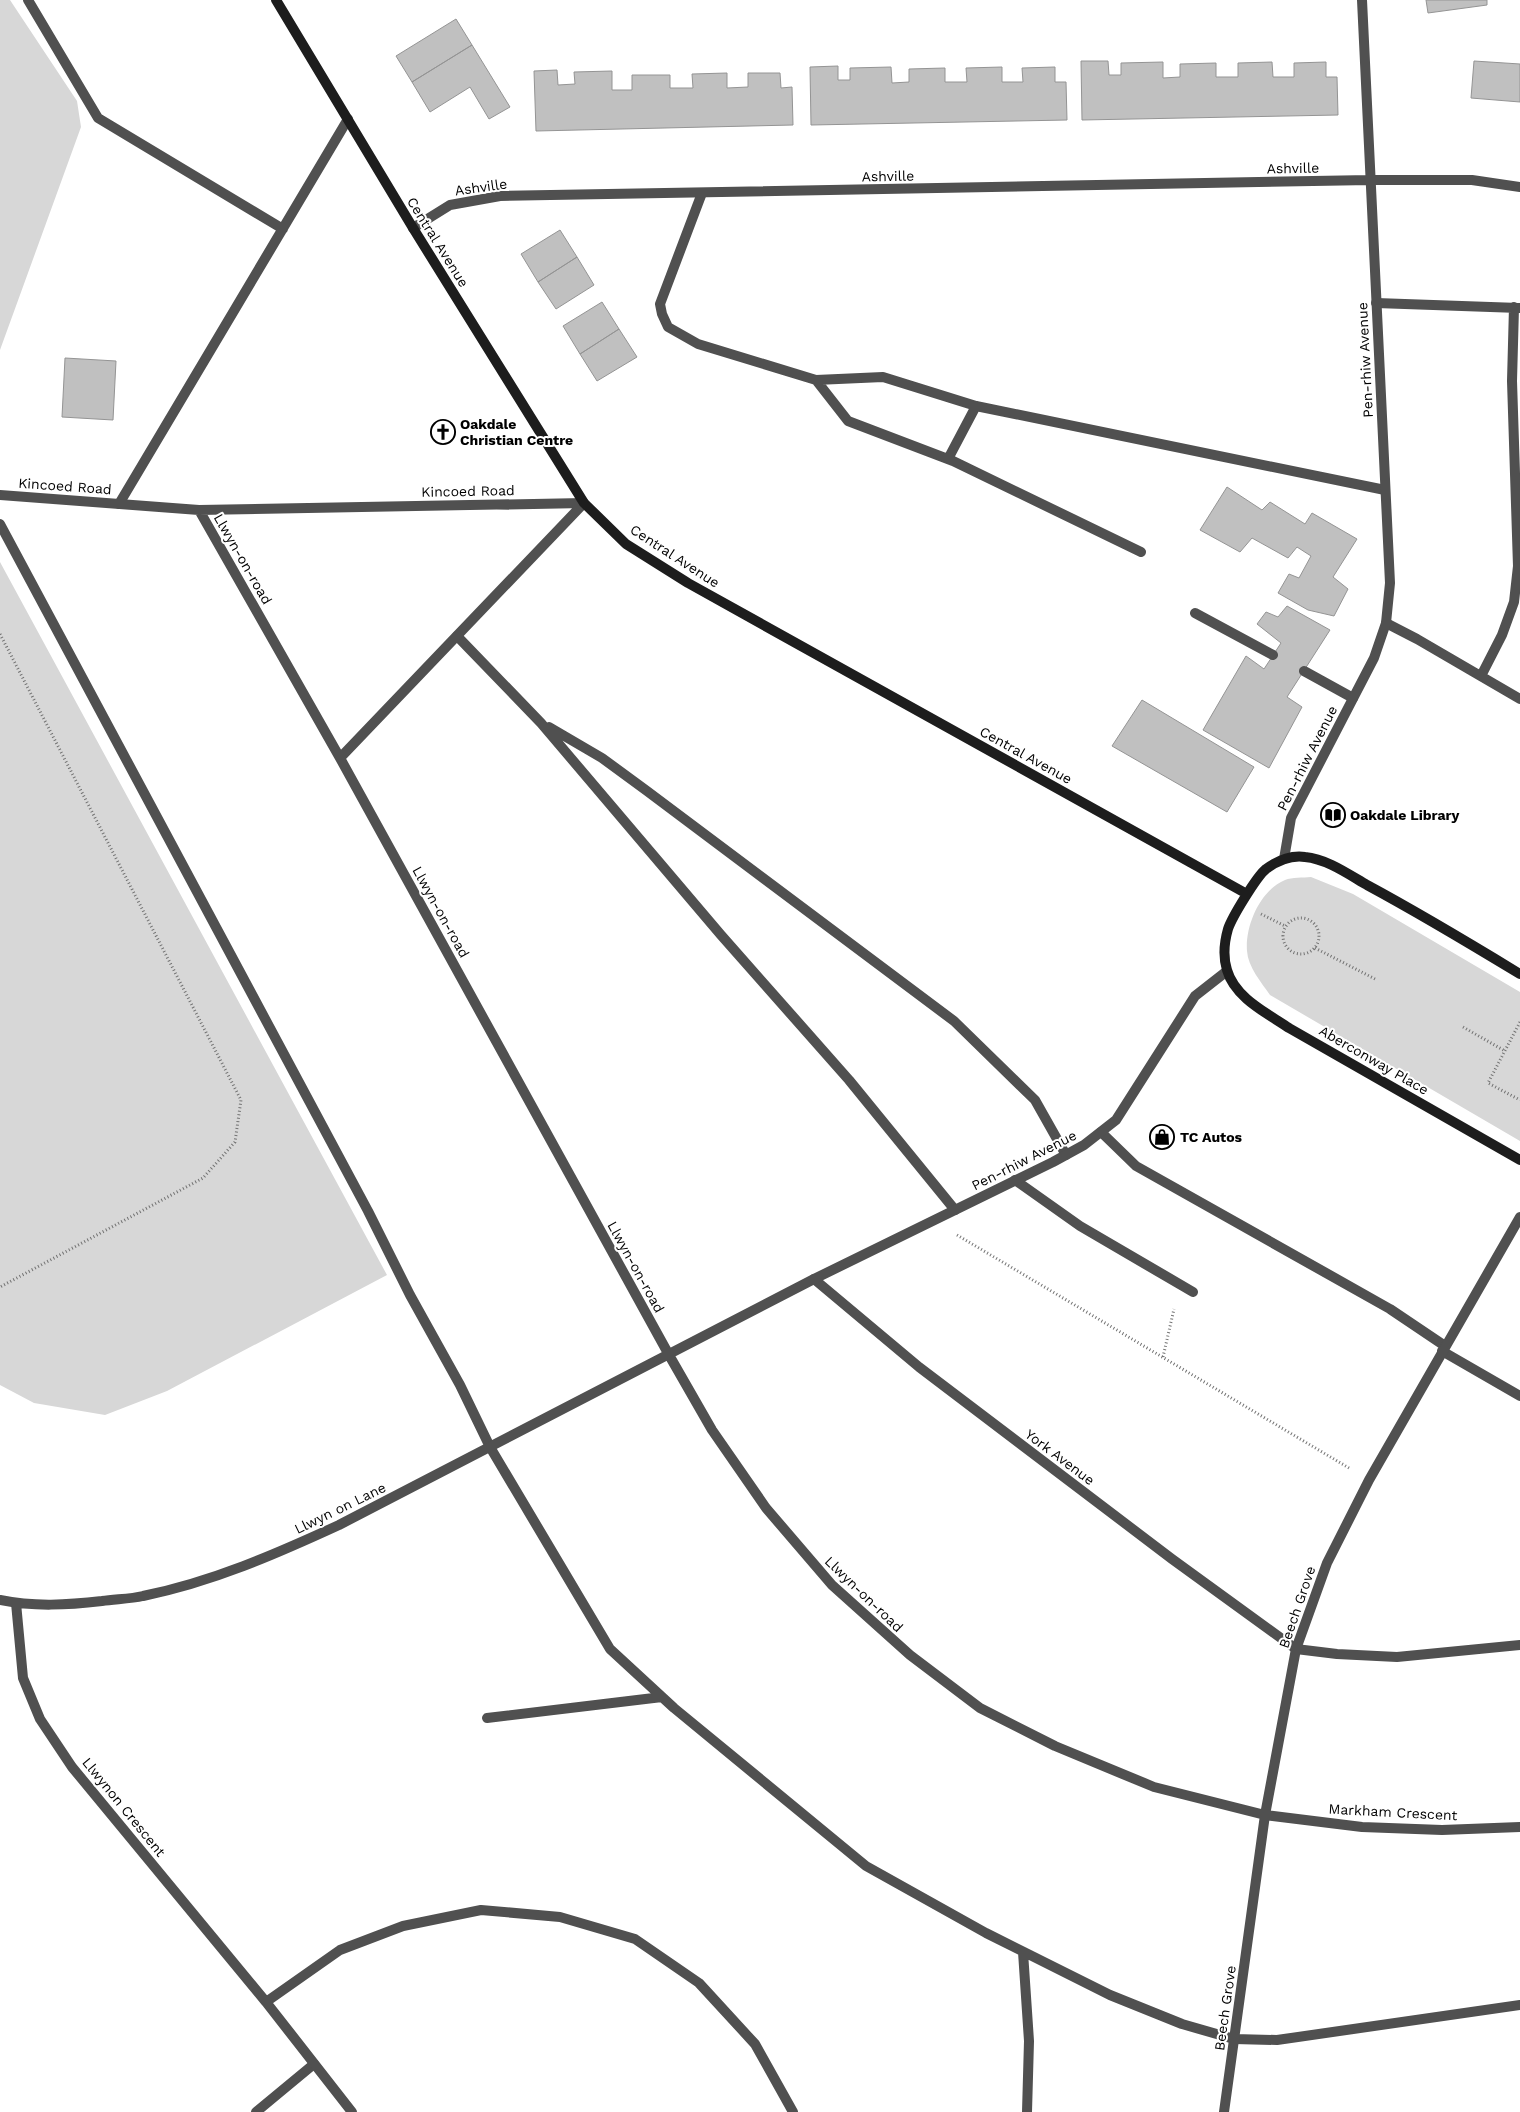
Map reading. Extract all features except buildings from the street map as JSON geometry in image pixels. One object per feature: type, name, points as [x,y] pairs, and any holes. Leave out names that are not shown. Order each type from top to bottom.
[{"type":"street","points":[[28,0],[98,118],[283,229]]},
{"type":"street","name":"Central Avenue","points":[[276,0],[413,228],[584,503],[626,544],[688,583],[1247,894]]},
{"type":"street","name":"Pen-rhiw Avenue","points":[[1284,858],[1291,818],[1374,658],[1386,623],[1390,583],[1362,0]]},
{"type":"street","points":[[120,504],[348,119]]},
{"type":"street","points":[[1370,180],[1472,180],[1520,187]]},
{"type":"street","name":"Ashville","points":[[413,228],[450,205],[500,196],[1370,180]]},
{"type":"street","points":[[702,193],[660,304],[668,327],[698,344],[816,380],[883,377],[976,406],[1385,490]]},
{"type":"street","points":[[1376,303],[1517,308],[1512,381],[1518,566],[1514,602],[1502,635],[1481,676]]},
{"type":"street","points":[[816,380],[848,421],[948,460],[1141,552]]},
{"type":"street","points":[[948,460],[976,406]]},
{"type":"street","name":"Kincoed Road","points":[[0,495],[199,510],[584,503]]},
{"type":"street","points":[[340,758],[584,503]]},
{"type":"street","name":"Llwyn-on-road","points":[[199,510],[340,758],[668,1355],[712,1430],[766,1508],[832,1586],[910,1655],[980,1708],[1054,1746],[1154,1787],[1265,1815]]},
{"type":"street","points":[[0,524],[368,1211],[410,1294],[460,1385],[490,1447],[610,1649],[662,1697],[866,1866],[1023,1952],[1110,1994],[1182,2024],[1234,2039],[1277,2040],[1520,2006]]},
{"type":"street","points":[[1195,613],[1273,655]]},
{"type":"street","points":[[1386,623],[1520,700]]},
{"type":"street","points":[[457,636],[541,723],[721,935],[849,1080],[955,1210]]},
{"type":"street","points":[[1304,671],[1352,698]]},
{"type":"street","points":[[541,723],[602,758],[954,1021],[1036,1100],[1066,1155]]},
{"type":"street","points":[[1227,970],[1224,951],[1228,928],[1247,894],[1265,870],[1284,858],[1305,857],[1327,863],[1432,920],[1520,974]]},
{"type":"street","name":"Pen-rhiw Avenue","points":[[668,1355],[814,1279],[1084,1145],[1116,1120],[1196,996],[1227,970]]},
{"type":"street","name":"Aberconway Place","points":[[1227,970],[1234,986],[1264,1012],[1520,1160]]},
{"type":"street","points":[[1101,1132],[1136,1166],[1390,1309],[1444,1349],[1520,1396]]},
{"type":"street","points":[[1014,1180],[1080,1226],[1193,1292]]},
{"type":"street","name":"Beech Grove","points":[[1224,2112],[1265,1815],[1296,1649],[1327,1563],[1369,1480],[1520,1217]]},
{"type":"street","name":"York Avenue","points":[[814,1279],[919,1367],[1172,1559],[1296,1649]]},
{"type":"street","name":"Llwyn on Lane","points":[[0,1600],[64,1606],[143,1596],[212,1578],[280,1552],[339,1525],[668,1355]]},
{"type":"street","name":"Llwynon Crescent","points":[[16,1603],[23,1678],[40,1719],[72,1767],[266,2002],[352,2112]]},
{"type":"street","points":[[1296,1649],[1337,1654],[1397,1657],[1520,1645]]},
{"type":"street","points":[[487,1718],[662,1697]]},
{"type":"street","name":"Markham Crescent","points":[[1265,1815],[1362,1827],[1442,1830],[1520,1827]]},
{"type":"street","points":[[266,2002],[340,1950],[403,1926],[481,1910],[560,1917],[635,1939],[699,1983],[755,2044],[793,2112]]},
{"type":"street","points":[[1023,1952],[1029,2042],[1027,2112]]},
{"type":"street","points":[[256,2112],[314,2064]]},
{"type":"path","points":[[0,634],[241,1100],[235,1142],[203,1178],[0,1287]]},
{"type":"path","points":[[1305,918],[1311,920],[1318,930],[1318,943],[1315,948],[1310,952],[1298,955],[1287,949],[1282,938],[1285,926],[1294,919],[1305,918]]},
{"type":"path","points":[[1315,948],[1377,980]]},
{"type":"path","points":[[1520,1022],[1488,1083],[1520,1100]]},
{"type":"path","points":[[1463,1027],[1505,1051]]},
{"type":"path","points":[[933,1221],[1369,1480]]},
{"type":"path","points":[[1163,1356],[1179,1284]]},
{"type":"shaded area","points":[[0,0],[10,0],[77,101],[81,127],[0,350]]},
{"type":"shaded area","points":[[0,562],[387,1275],[167,1391],[105,1415],[34,1403],[0,1385]]},
{"type":"shaded area","points":[[1311,877],[1353,894],[1520,992],[1520,1141],[1270,995],[1256,974],[1248,957],[1247,941],[1252,920],[1261,900],[1276,885],[1288,879]]},
{"type":"place","name":"Oakdale Christian Centre","points":[[443,432]]},
{"type":"place","name":"Oakdale Library","points":[[1333,815]]},
{"type":"place","name":"TC Autos","points":[[1162,1137]]}]
